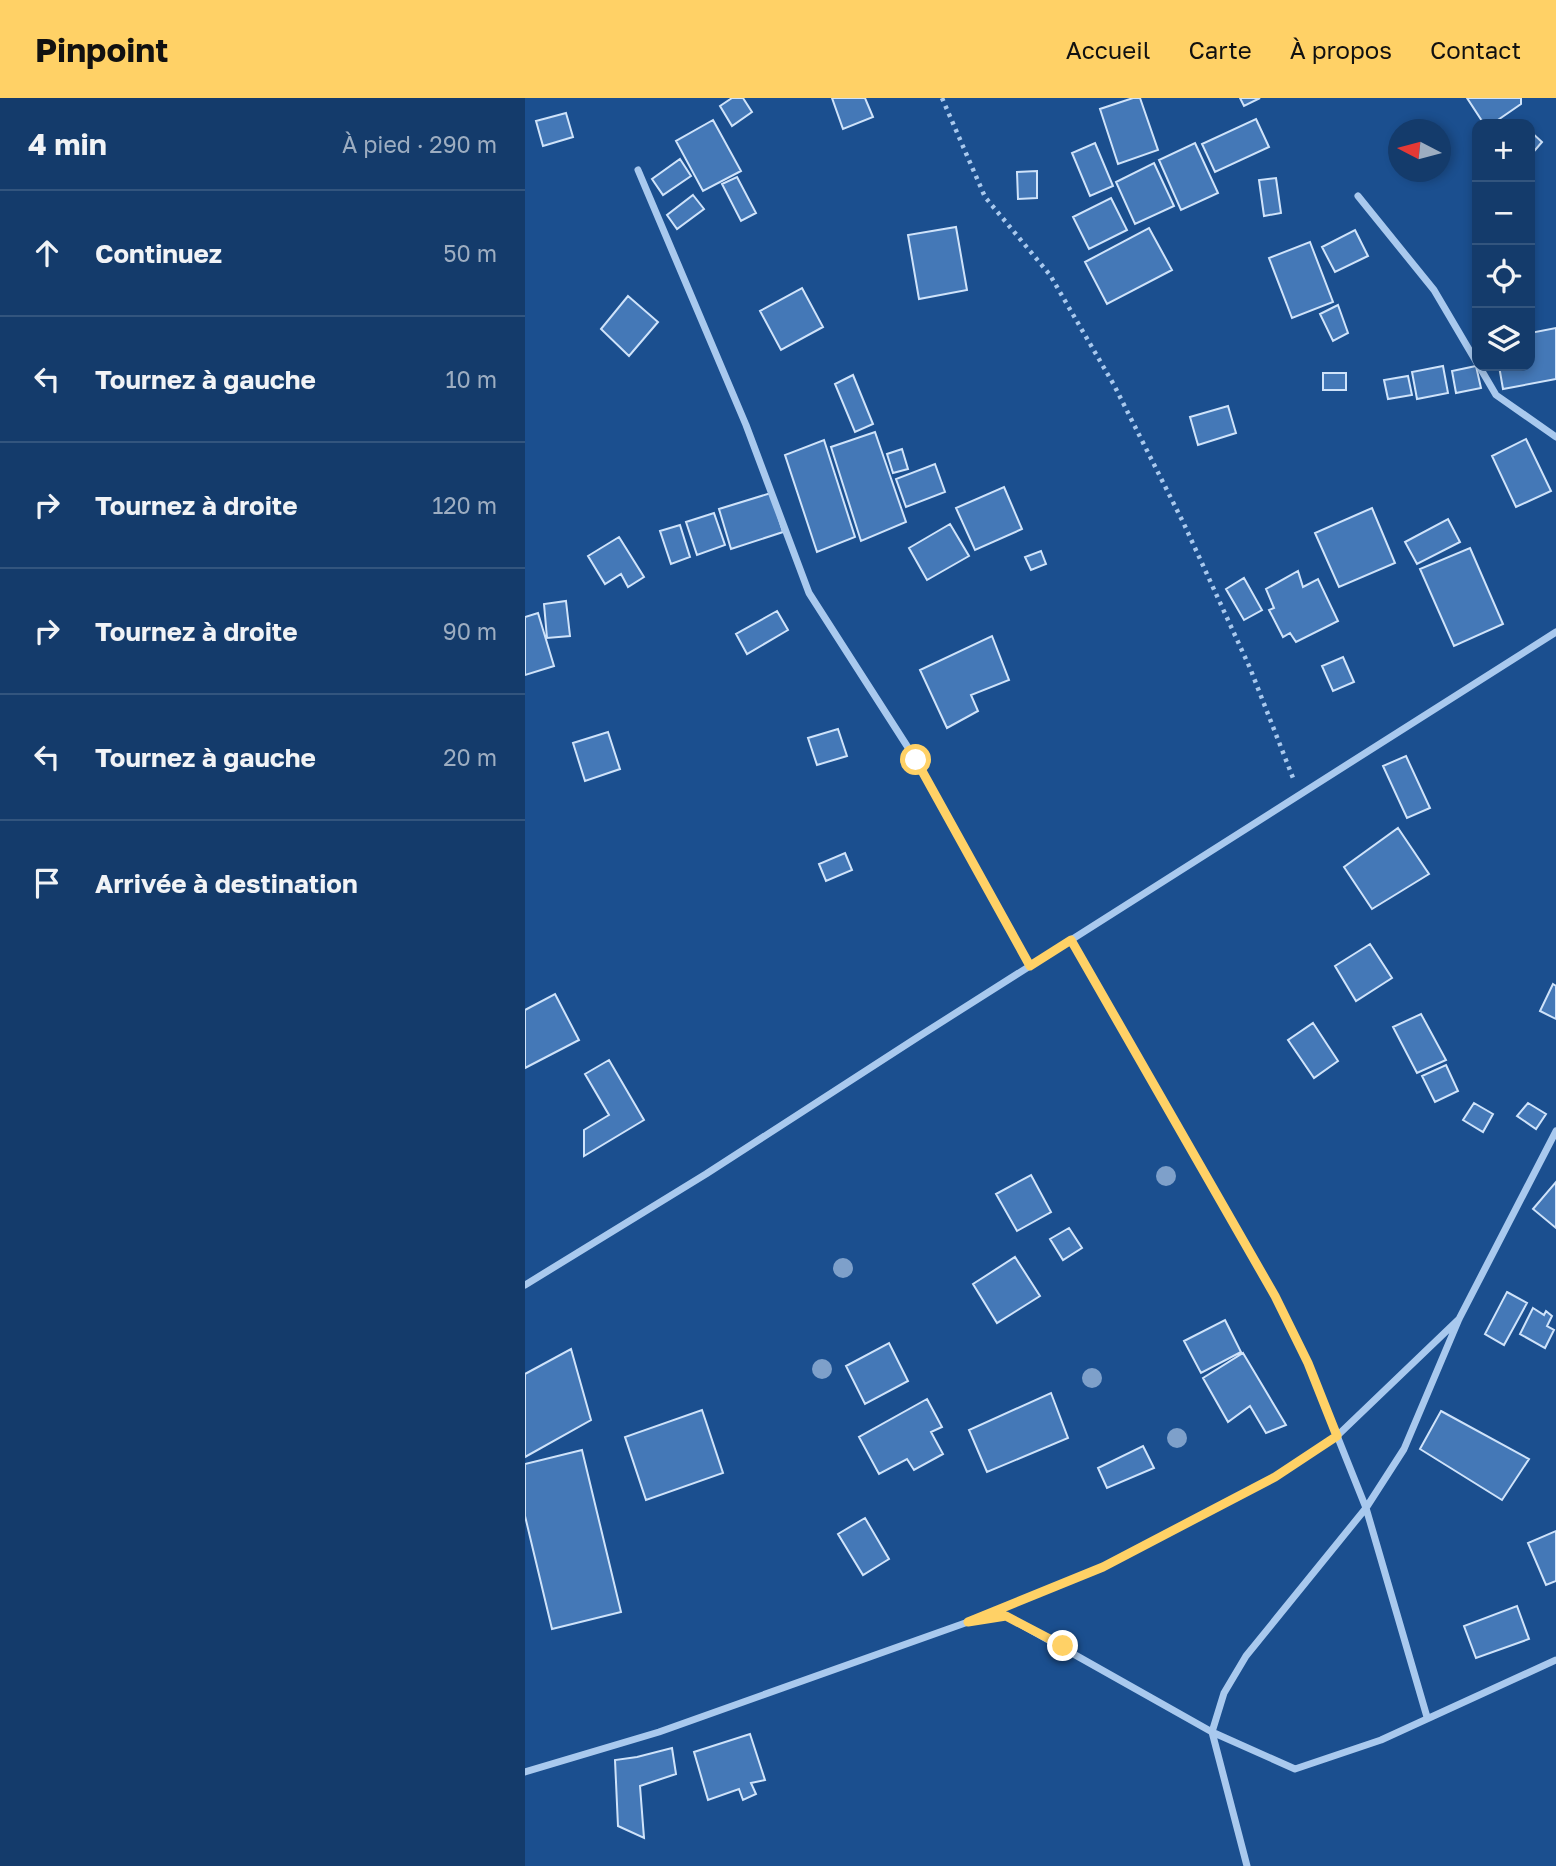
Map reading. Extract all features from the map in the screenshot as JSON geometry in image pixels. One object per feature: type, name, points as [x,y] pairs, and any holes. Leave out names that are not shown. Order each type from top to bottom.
[{"type":"street","points":[[638,170],[746,425],[809,593],[916,760],[1030,966]]},
{"type":"street","points":[[1358,197],[1434,290],[1472,355]]},
{"type":"street","points":[[1482,371],[1496,395],[1556,437]]},
{"type":"street","points":[[525,1285],[706,1174],[1556,632]]},
{"type":"street","points":[[1071,940],[1275,1296],[1308,1363],[1366,1508],[1427,1717]]},
{"type":"street","points":[[1247,1866],[1212,1732],[1224,1693],[1245,1656],[1366,1508],[1404,1449],[1459,1319],[1556,1130]]},
{"type":"street","points":[[525,1772],[659,1732],[968,1622],[1103,1567],[1275,1477],[1337,1436],[1459,1319]]},
{"type":"street","points":[[968,1622],[1006,1616],[1212,1732],[1295,1769],[1381,1740],[1556,1660]]},
{"type":"path","points":[[941,98],[985,197],[1049,275],[1114,385],[1184,524],[1250,668],[1299,795]]},
{"type":"building","points":[[732,98],[743,98],[752,112],[732,126],[720,106]]},
{"type":"building","points":[[832,98],[865,98],[873,117],[843,129]]},
{"type":"building","points":[[1140,98],[1158,150],[1118,164],[1100,109]]},
{"type":"building","points":[[1240,98],[1260,98],[1244,106]]},
{"type":"building","points":[[1467,98],[1521,98],[1521,104],[1499,119],[1481,119]]},
{"type":"building","points":[[566,113],[573,137],[543,146],[536,121]]},
{"type":"building","points":[[1256,119],[1269,147],[1215,172],[1202,144]]},
{"type":"building","points":[[713,120],[741,171],[703,191],[676,141]]},
{"type":"building","points":[[1535,136],[1542,142],[1535,150]]},
{"type":"building","points":[[1095,143],[1113,186],[1090,196],[1072,153]]},
{"type":"building","points":[[1195,143],[1218,193],[1181,210],[1159,160]]},
{"type":"building","points":[[680,159],[691,176],[663,195],[652,179]]},
{"type":"building","points":[[1154,163],[1174,206],[1135,224],[1116,182]]},
{"type":"building","points":[[1037,171],[1037,198],[1018,199],[1017,172]]},
{"type":"building","points":[[737,177],[756,213],[741,221],[722,184]]},
{"type":"building","points":[[1276,178],[1281,213],[1264,216],[1259,180]]},
{"type":"building","points":[[693,195],[704,209],[677,229],[667,215]]},
{"type":"building","points":[[1111,198],[1127,230],[1089,249],[1073,217]]},
{"type":"building","points":[[956,227],[967,290],[919,299],[908,235]]},
{"type":"building","points":[[1149,228],[1172,270],[1107,304],[1085,262]]},
{"type":"building","points":[[1355,230],[1368,256],[1335,272],[1322,247]]},
{"type":"building","points":[[1310,242],[1333,302],[1292,318],[1269,258]]},
{"type":"building","points":[[802,288],[823,327],[781,350],[760,311]]},
{"type":"building","points":[[628,296],[658,322],[629,356],[601,329]]},
{"type":"building","points":[[1338,305],[1348,333],[1333,341],[1320,314]]},
{"type":"building","points":[[1556,328],[1556,379],[1503,389],[1500,371],[1535,371],[1535,332]]},
{"type":"building","points":[[1443,366],[1448,393],[1417,399],[1412,372]]},
{"type":"building","points":[[1472,367],[1472,371],[1477,371],[1481,388],[1456,393],[1452,371]]},
{"type":"building","points":[[1323,373],[1346,373],[1346,390],[1323,390]]},
{"type":"building","points":[[853,375],[873,424],[855,432],[835,384]]},
{"type":"building","points":[[1408,376],[1412,395],[1388,399],[1384,380]]},
{"type":"building","points":[[1228,406],[1236,433],[1198,445],[1190,417]]},
{"type":"building","points":[[875,432],[906,522],[861,541],[831,447]]},
{"type":"building","points":[[1526,439],[1551,491],[1516,507],[1492,456]]},
{"type":"building","points":[[824,440],[855,537],[817,552],[785,455]]},
{"type":"building","points":[[902,449],[908,469],[893,473],[887,454]]},
{"type":"building","points":[[935,464],[945,492],[906,507],[896,479]]},
{"type":"building","points":[[1004,487],[1022,529],[975,550],[956,508]]},
{"type":"building","points":[[771,493],[783,532],[731,549],[719,509]]},
{"type":"building","points":[[1372,508],[1395,563],[1339,587],[1315,533]]},
{"type":"building","points":[[714,513],[725,545],[697,555],[686,522]]},
{"type":"building","points":[[1448,519],[1460,542],[1417,564],[1405,542]]},
{"type":"building","points":[[950,524],[969,556],[927,580],[909,548]]},
{"type":"building","points":[[680,525],[690,557],[671,564],[660,531]]},
{"type":"building","points":[[619,537],[644,577],[628,587],[621,574],[605,584],[588,556]]},
{"type":"building","points":[[1470,548],[1503,624],[1454,646],[1420,569]]},
{"type":"building","points":[[1041,551],[1046,564],[1031,570],[1025,557]]},
{"type":"building","points":[[1298,571],[1303,587],[1318,579],[1338,621],[1296,642],[1290,633],[1283,637],[1269,610],[1274,608],[1266,589]]},
{"type":"building","points":[[1244,578],[1262,610],[1244,620],[1226,589]]},
{"type":"building","points":[[566,601],[570,636],[547,638],[544,604]]},
{"type":"building","points":[[777,611],[788,630],[747,654],[736,634]]},
{"type":"building","points":[[538,613],[554,666],[525,675],[525,617]]},
{"type":"building","points":[[992,636],[1009,680],[971,695],[978,711],[947,728],[920,670]]},
{"type":"building","points":[[1343,657],[1354,682],[1333,691],[1322,666]]},
{"type":"building","points":[[838,729],[847,756],[817,765],[808,738]]},
{"type":"building","points":[[608,732],[620,769],[585,781],[573,743]]},
{"type":"building","points":[[1406,756],[1430,808],[1407,818],[1383,766]]},
{"type":"building","points":[[1398,828],[1429,874],[1372,909],[1344,867]]},
{"type":"building","points":[[845,853],[852,870],[826,881],[819,864]]},
{"type":"building","points":[[1370,944],[1392,978],[1356,1001],[1335,966]]},
{"type":"building","points":[[1553,984],[1556,986],[1556,1019],[1540,1011]]},
{"type":"building","points":[[555,994],[579,1040],[525,1068],[525,1010]]},
{"type":"building","points":[[1421,1014],[1446,1060],[1417,1073],[1393,1027]]},
{"type":"building","points":[[1313,1023],[1338,1061],[1314,1078],[1288,1040]]},
{"type":"building","points":[[609,1060],[644,1120],[584,1156],[584,1130],[609,1115],[585,1074]]},
{"type":"building","points":[[1446,1065],[1458,1091],[1435,1102],[1422,1076]]},
{"type":"building","points":[[1474,1103],[1493,1114],[1483,1132],[1463,1120]]},
{"type":"building","points":[[1528,1103],[1546,1114],[1536,1129],[1517,1116]]},
{"type":"building","points":[[1031,1175],[1051,1212],[1017,1231],[996,1194]]},
{"type":"building","points":[[1556,1182],[1556,1228],[1533,1209]]},
{"type":"building","points":[[1069,1228],[1082,1248],[1063,1260],[1050,1239]]},
{"type":"building","points":[[1015,1257],[1040,1296],[997,1323],[973,1284]]},
{"type":"building","points":[[1507,1292],[1527,1303],[1504,1345],[1485,1334]]},
{"type":"building","points":[[1533,1308],[1544,1315],[1546,1311],[1552,1316],[1547,1326],[1554,1330],[1545,1348],[1520,1334]]},
{"type":"building","points":[[1225,1320],[1241,1352],[1201,1373],[1184,1341]]},
{"type":"building","points":[[889,1343],[908,1381],[865,1404],[846,1366]]},
{"type":"building","points":[[571,1349],[591,1420],[525,1457],[525,1374]]},
{"type":"building","points":[[1243,1353],[1286,1425],[1266,1433],[1250,1406],[1228,1422],[1203,1378]]},
{"type":"building","points":[[1051,1393],[1068,1438],[987,1472],[969,1430]]},
{"type":"building","points":[[927,1399],[942,1427],[931,1432],[943,1454],[914,1470],[907,1459],[879,1474],[859,1437]]},
{"type":"building","points":[[702,1410],[723,1473],[646,1500],[625,1437]]},
{"type":"building","points":[[1441,1411],[1529,1459],[1502,1500],[1420,1449]]},
{"type":"building","points":[[1143,1446],[1154,1468],[1107,1488],[1098,1468]]},
{"type":"building","points":[[582,1450],[621,1612],[552,1629],[525,1516],[525,1464]]},
{"type":"building","points":[[865,1518],[889,1559],[863,1575],[838,1534]]},
{"type":"building","points":[[1556,1531],[1556,1581],[1546,1585],[1528,1543]]},
{"type":"building","points":[[1517,1606],[1529,1639],[1476,1658],[1464,1626]]},
{"type":"building","points":[[750,1734],[765,1780],[751,1783],[756,1794],[743,1800],[739,1789],[708,1800],[694,1752]]},
{"type":"building","points":[[672,1748],[676,1774],[640,1786],[644,1838],[618,1826],[615,1760]]},
{"type":"route","points":[[916,760],[1030,966],[1071,940],[1275,1296],[1308,1363],[1337,1436],[1275,1477],[1103,1567],[968,1622],[1006,1616],[1063,1646]]}]
